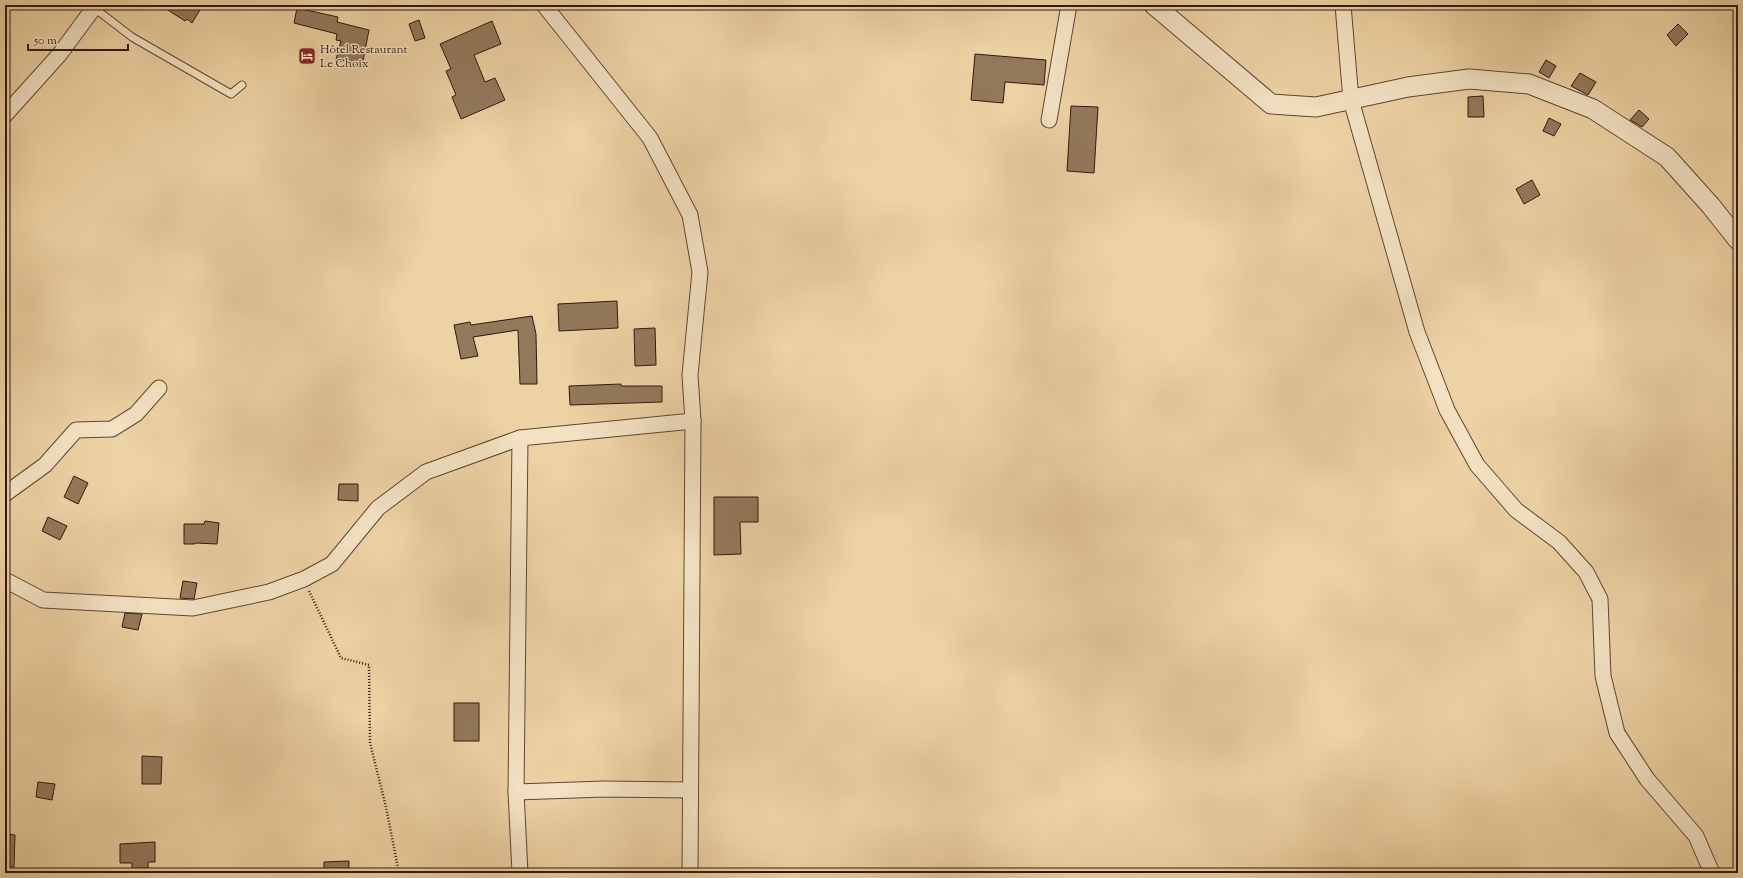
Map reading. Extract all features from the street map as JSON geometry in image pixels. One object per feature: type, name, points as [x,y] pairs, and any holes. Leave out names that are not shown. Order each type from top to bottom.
[{"type":"street","points":[[544,5],[650,138],[690,215],[700,272],[690,375],[693,421],[690,873]]},
{"type":"street","points":[[1049,120],[1069,5]]},
{"type":"street","points":[[1154,5],[1271,104],[1316,107],[1408,87],[1469,79],[1529,84],[1593,109],[1667,158],[1711,206],[1738,240]]},
{"type":"street","points":[[1344,5],[1351,100],[1417,332],[1447,410],[1477,465],[1516,510],[1559,542],[1586,572],[1600,599],[1603,676],[1617,733],[1647,779],[1696,836],[1712,873]]},
{"type":"street","points":[[5,115],[59,55],[94,6]]},
{"type":"street","points":[[5,494],[44,464],[76,430],[112,429],[136,414],[159,388]]},
{"type":"street","points":[[5,580],[43,600],[193,608],[269,592],[304,579],[332,564],[378,508],[426,472],[520,438],[693,421]]},
{"type":"street","points":[[520,438],[516,792],[520,873]]},
{"type":"street","points":[[516,792],[690,790]]},
{"type":"lane","points":[[94,6],[132,37],[231,94],[242,84]]},
{"type":"path","points":[[304,579],[341,658],[368,665],[370,743],[399,873]]},
{"type":"building","points":[[160,5],[203,5],[192,23],[187,19],[185,21]]},
{"type":"building","points":[[297,8],[338,17],[337,22],[369,30],[362,66],[336,60],[341,41],[336,40],[337,34],[294,23]]},
{"type":"building","points":[[419,20],[425,38],[415,41],[409,24]]},
{"type":"building","points":[[492,21],[501,44],[474,55],[485,82],[495,78],[505,100],[461,119],[452,97],[456,95],[446,71],[451,69],[440,44]]},
{"type":"building","points":[[1678,24],[1688,34],[1676,46],[1667,35]]},
{"type":"building","points":[[975,54],[1046,60],[1044,85],[1005,82],[1003,103],[971,100]]},
{"type":"building","points":[[1546,60],[1556,66],[1549,78],[1539,72]]},
{"type":"building","points":[[1580,73],[1596,82],[1588,95],[1571,86]]},
{"type":"building","points":[[1483,96],[1484,117],[1468,117],[1468,97]]},
{"type":"building","points":[[1071,106],[1098,107],[1094,173],[1067,171]]},
{"type":"building","points":[[1639,110],[1649,119],[1642,127],[1630,120]]},
{"type":"building","points":[[1549,118],[1561,124],[1554,136],[1543,131]]},
{"type":"building","points":[[1532,180],[1540,195],[1524,204],[1516,189]]},
{"type":"building","points":[[617,301],[618,328],[559,331],[558,304]]},
{"type":"building","points":[[532,316],[536,334],[537,384],[520,384],[518,330],[473,337],[478,356],[461,359],[454,325],[470,322],[471,325]]},
{"type":"building","points":[[655,328],[656,365],[635,366],[634,329]]},
{"type":"building","points":[[621,384],[621,386],[662,386],[662,402],[570,405],[569,386]]},
{"type":"building","points":[[74,476],[88,483],[78,504],[64,497]]},
{"type":"building","points":[[339,484],[358,484],[358,501],[338,500]]},
{"type":"building","points":[[714,497],[758,497],[758,522],[740,522],[741,554],[714,555]]},
{"type":"building","points":[[48,517],[67,526],[60,540],[42,531]]},
{"type":"building","points":[[205,521],[219,523],[217,544],[184,544],[184,524],[204,524]]},
{"type":"building","points":[[183,581],[197,583],[194,599],[180,598]]},
{"type":"building","points":[[125,613],[142,614],[138,630],[122,627]]},
{"type":"building","points":[[454,703],[479,703],[479,741],[454,741]]},
{"type":"building","points":[[142,756],[162,757],[161,784],[142,784]]},
{"type":"building","points":[[38,782],[55,784],[52,800],[36,797]]},
{"type":"building","points":[[5,834],[15,835],[14,867],[5,867]]},
{"type":"building","points":[[155,842],[155,862],[148,862],[148,868],[132,869],[132,863],[120,863],[120,844]]},
{"type":"building","points":[[349,861],[349,873],[324,873],[324,862]]},
{"type":"place","name":"Hôtel Restaurant Le Choix","points":[[307,56]]}]
